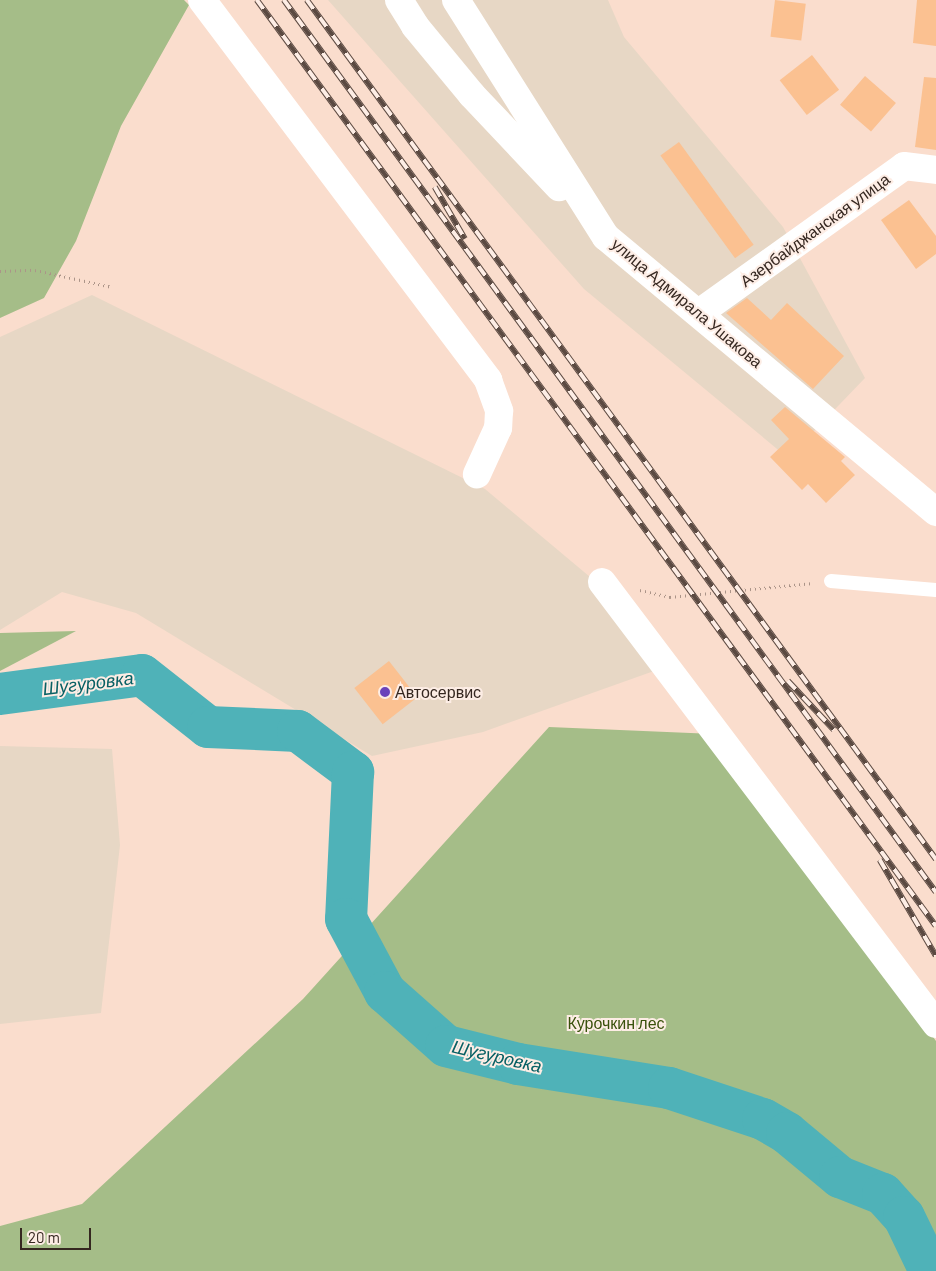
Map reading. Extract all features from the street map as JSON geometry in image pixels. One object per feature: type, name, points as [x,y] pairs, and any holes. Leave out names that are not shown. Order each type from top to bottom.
[{"type":"street","points":[[202,0],[488,380],[499,411],[498,428],[477,474]]},
{"type":"street","points":[[399,0],[415,26],[472,95],[606,237]]},
{"type":"street","name":"улица Адмирала Ушакова","points":[[456,0],[606,237],[936,512]]},
{"type":"street","name":"Азербайджанская улица","points":[[699,313],[904,166],[936,170]]},
{"type":"street","points":[[609,589],[686,696],[936,1024]]},
{"type":"lane","points":[[830,581],[936,590]]},
{"type":"path","points":[[0,271],[35,270],[112,287]]},
{"type":"path","points":[[609,589],[638,590],[670,597],[830,581]]},
{"type":"shaded area","points":[[328,0],[608,0],[624,37],[783,227],[865,378],[788,458],[584,289]]},
{"type":"shaded area","points":[[92,295],[485,489],[602,587],[654,671],[483,732],[372,756],[136,613],[62,592],[0,630],[0,337]]},
{"type":"shaded area","points":[[0,746],[112,749],[120,845],[101,1013],[0,1024]]},
{"type":"green space","points":[[0,0],[184,0],[189,5],[121,126],[76,241],[44,298],[0,318]]},
{"type":"green space","points":[[76,631],[0,671],[0,633]]},
{"type":"green space","name":"Курочкин лес","points":[[549,727],[714,734],[936,1041],[936,1271],[0,1271],[0,1226],[82,1204],[303,999]]},
{"type":"building","points":[[775,0],[806,4],[801,41],[770,37]]},
{"type":"building","points":[[917,0],[936,0],[936,46],[913,43]]},
{"type":"building","points":[[812,55],[839,90],[807,115],[780,80]]},
{"type":"building","points":[[865,76],[896,103],[871,132],[840,105]]},
{"type":"building","points":[[924,77],[936,78],[936,150],[915,147]]},
{"type":"building","points":[[679,142],[754,245],[735,258],[660,156]]},
{"type":"building","points":[[909,200],[936,236],[936,254],[916,269],[881,220]]},
{"type":"building","points":[[747,298],[771,320],[787,303],[844,356],[813,389],[726,313]]},
{"type":"building","points":[[785,407],[845,457],[841,461],[855,475],[826,503],[808,484],[802,490],[770,457],[789,439],[771,420]]},
{"type":"building","name":"Автосервис","points":[[389,661],[417,697],[383,724],[354,688]]},
{"type":"waterway","name":"Шугуровка","points":[[0,694],[142,675],[208,727],[298,731],[353,772],[346,919],[385,992],[446,1046],[518,1064],[669,1088],[763,1119],[787,1133],[840,1177],[883,1194],[904,1217],[930,1271]]},
{"type":"railway","points":[[257,0],[936,926]]},
{"type":"railway","points":[[284,0],[936,892]]},
{"type":"railway","points":[[307,0],[936,859]]},
{"type":"railway","points":[[435,187],[465,239]]},
{"type":"railway","points":[[788,681],[834,730]]},
{"type":"railway","points":[[880,860],[936,956]]},
{"type":"place","name":"Автосервис","points":[[385,692]]}]
